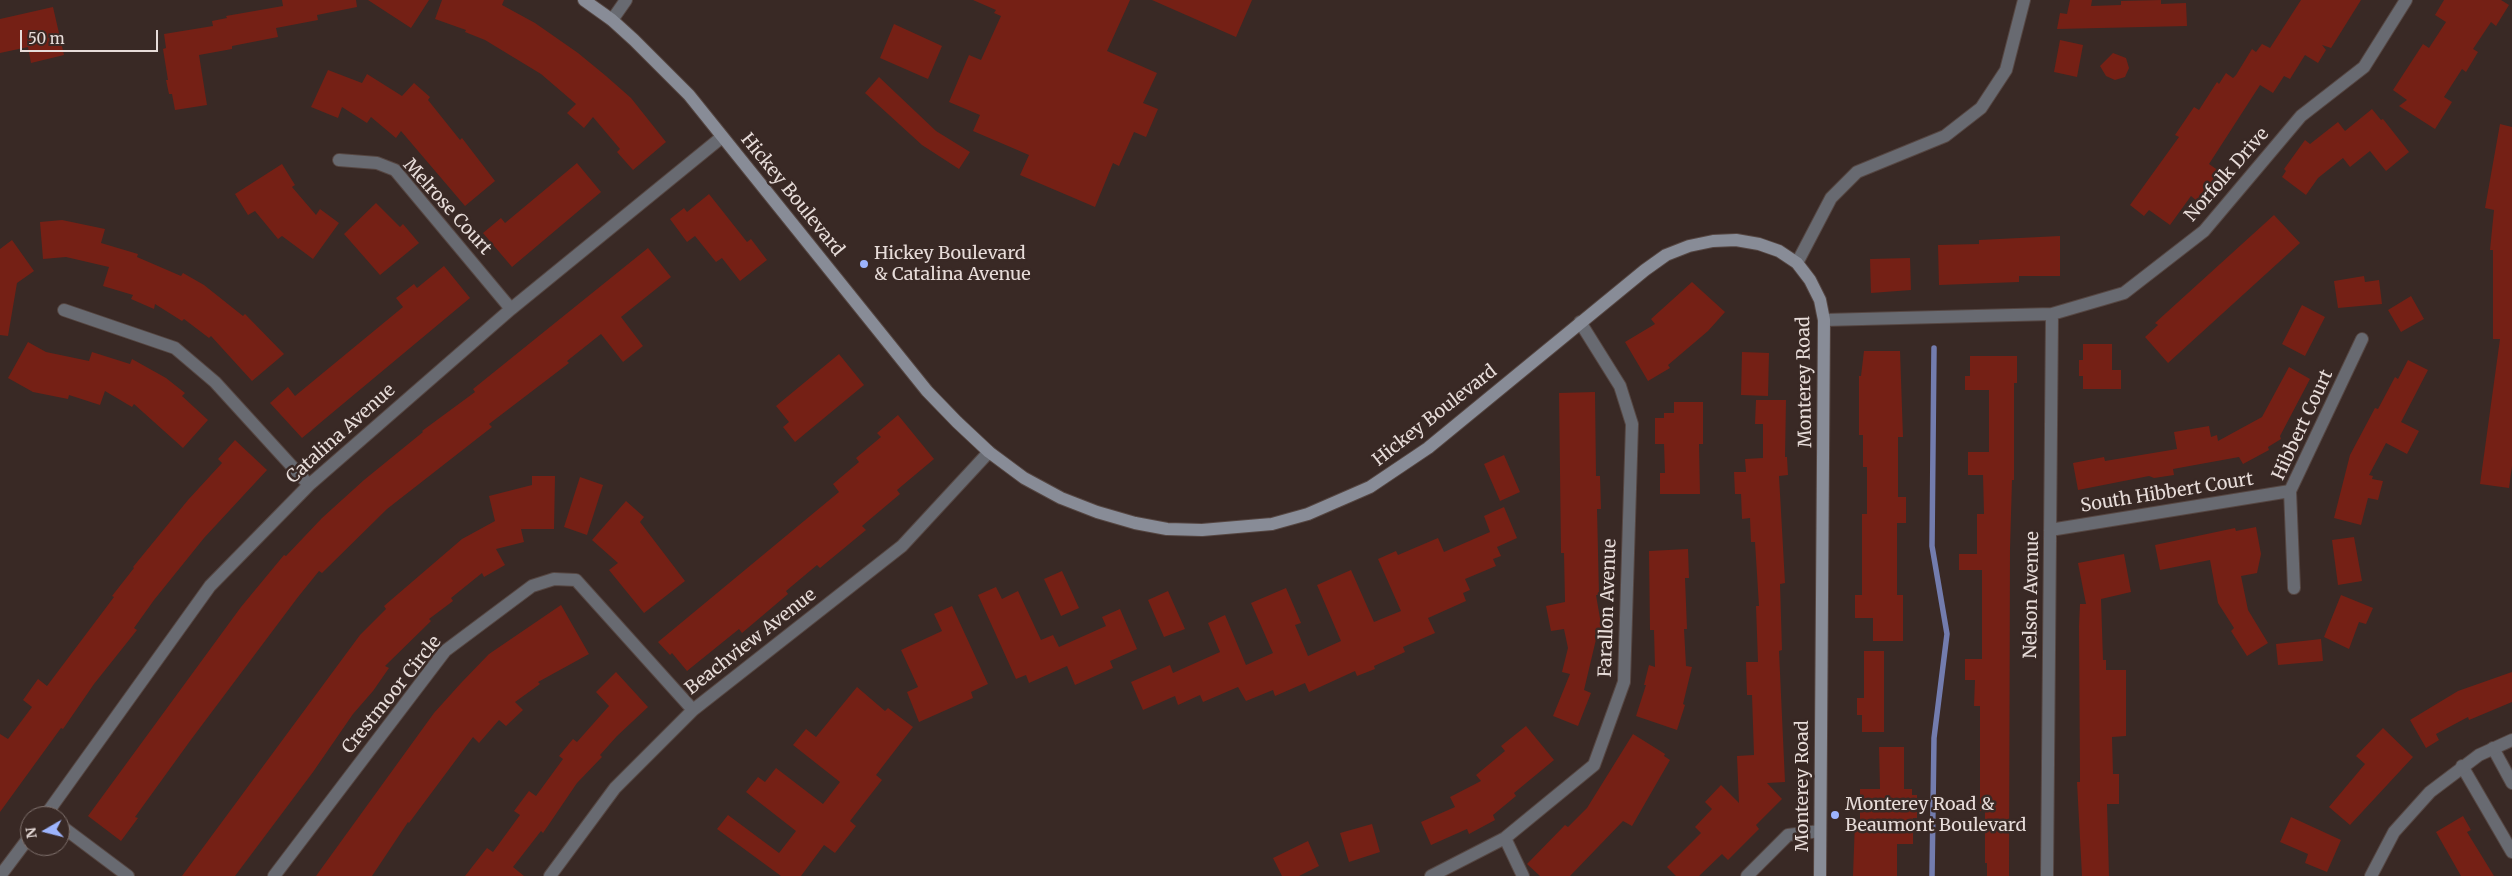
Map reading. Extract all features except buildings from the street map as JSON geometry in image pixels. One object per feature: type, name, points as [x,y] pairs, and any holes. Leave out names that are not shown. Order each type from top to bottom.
[{"type":"main road","name":"Hickey Boulevard","points":[[584,0],[612,20],[689,95],[927,391],[957,422],[989,452],[1024,478],[1061,498],[1097,512],[1135,523],[1167,529],[1202,530],[1272,524],[1340,502],[1402,468],[1580,322],[1666,255],[1690,246],[1713,241],[1744,241],[1779,251],[1796,263]]},
{"type":"main road","name":"Monterey Road","points":[[1796,263],[1810,280],[1820,300],[1824,320],[1820,876]]},
{"type":"street","points":[[612,20],[626,0]]},
{"type":"street","points":[[1796,263],[1831,198],[1857,172],[1945,136],[1980,108],[2006,70],[2024,0]]},
{"type":"street","name":"Norfolk Drive","points":[[1824,320],[2052,314],[2124,293],[2204,231],[2301,116],[2364,67],[2406,0]]},
{"type":"street","name":"Catalina Avenue","points":[[53,806],[210,586],[309,485],[511,308],[722,137]]},
{"type":"street","name":"Melrose Court","points":[[339,160],[377,163],[395,170],[511,308]]},
{"type":"street","points":[[64,310],[175,348],[215,382],[309,485]]},
{"type":"street","name":"Nelson Avenue","points":[[2047,876],[2052,314]]},
{"type":"street","name":"Farallon Avenue","points":[[1431,876],[1506,838],[1594,765],[1624,682],[1632,424],[1620,386],[1580,322]]},
{"type":"street","name":"Hibbert Court","points":[[2294,588],[2290,491],[2362,340]]},
{"type":"street","name":"Beachview Avenue","points":[[550,876],[615,788],[693,710],[902,546],[989,452]]},
{"type":"street","name":"South Hibbert Court","points":[[2050,530],[2290,491]]},
{"type":"street","name":"Crestmoor Circle","points":[[274,876],[445,651],[532,586],[554,579],[576,580],[693,710]]},
{"type":"street","points":[[2371,876],[2394,832],[2411,810],[2462,766],[2493,748],[2512,740]]},
{"type":"street","points":[[2493,748],[2512,782]]},
{"type":"street","points":[[2462,766],[2512,852]]},
{"type":"street","points":[[1747,876],[1788,835],[1820,831]]},
{"type":"street","points":[[70,832],[128,876]]},
{"type":"street","points":[[1506,838],[1523,876]]},
{"type":"street","points":[[0,876],[20,849]]},
{"type":"waterway","points":[[1932,876],[1934,738],[1947,634],[1932,546],[1934,348]]},
{"type":"place","name":"Hickey Boulevard & Catalina Avenue","points":[[864,264]]},
{"type":"place","name":"Monterey Road & Beaumont Boulevard","points":[[1835,815]]}]
